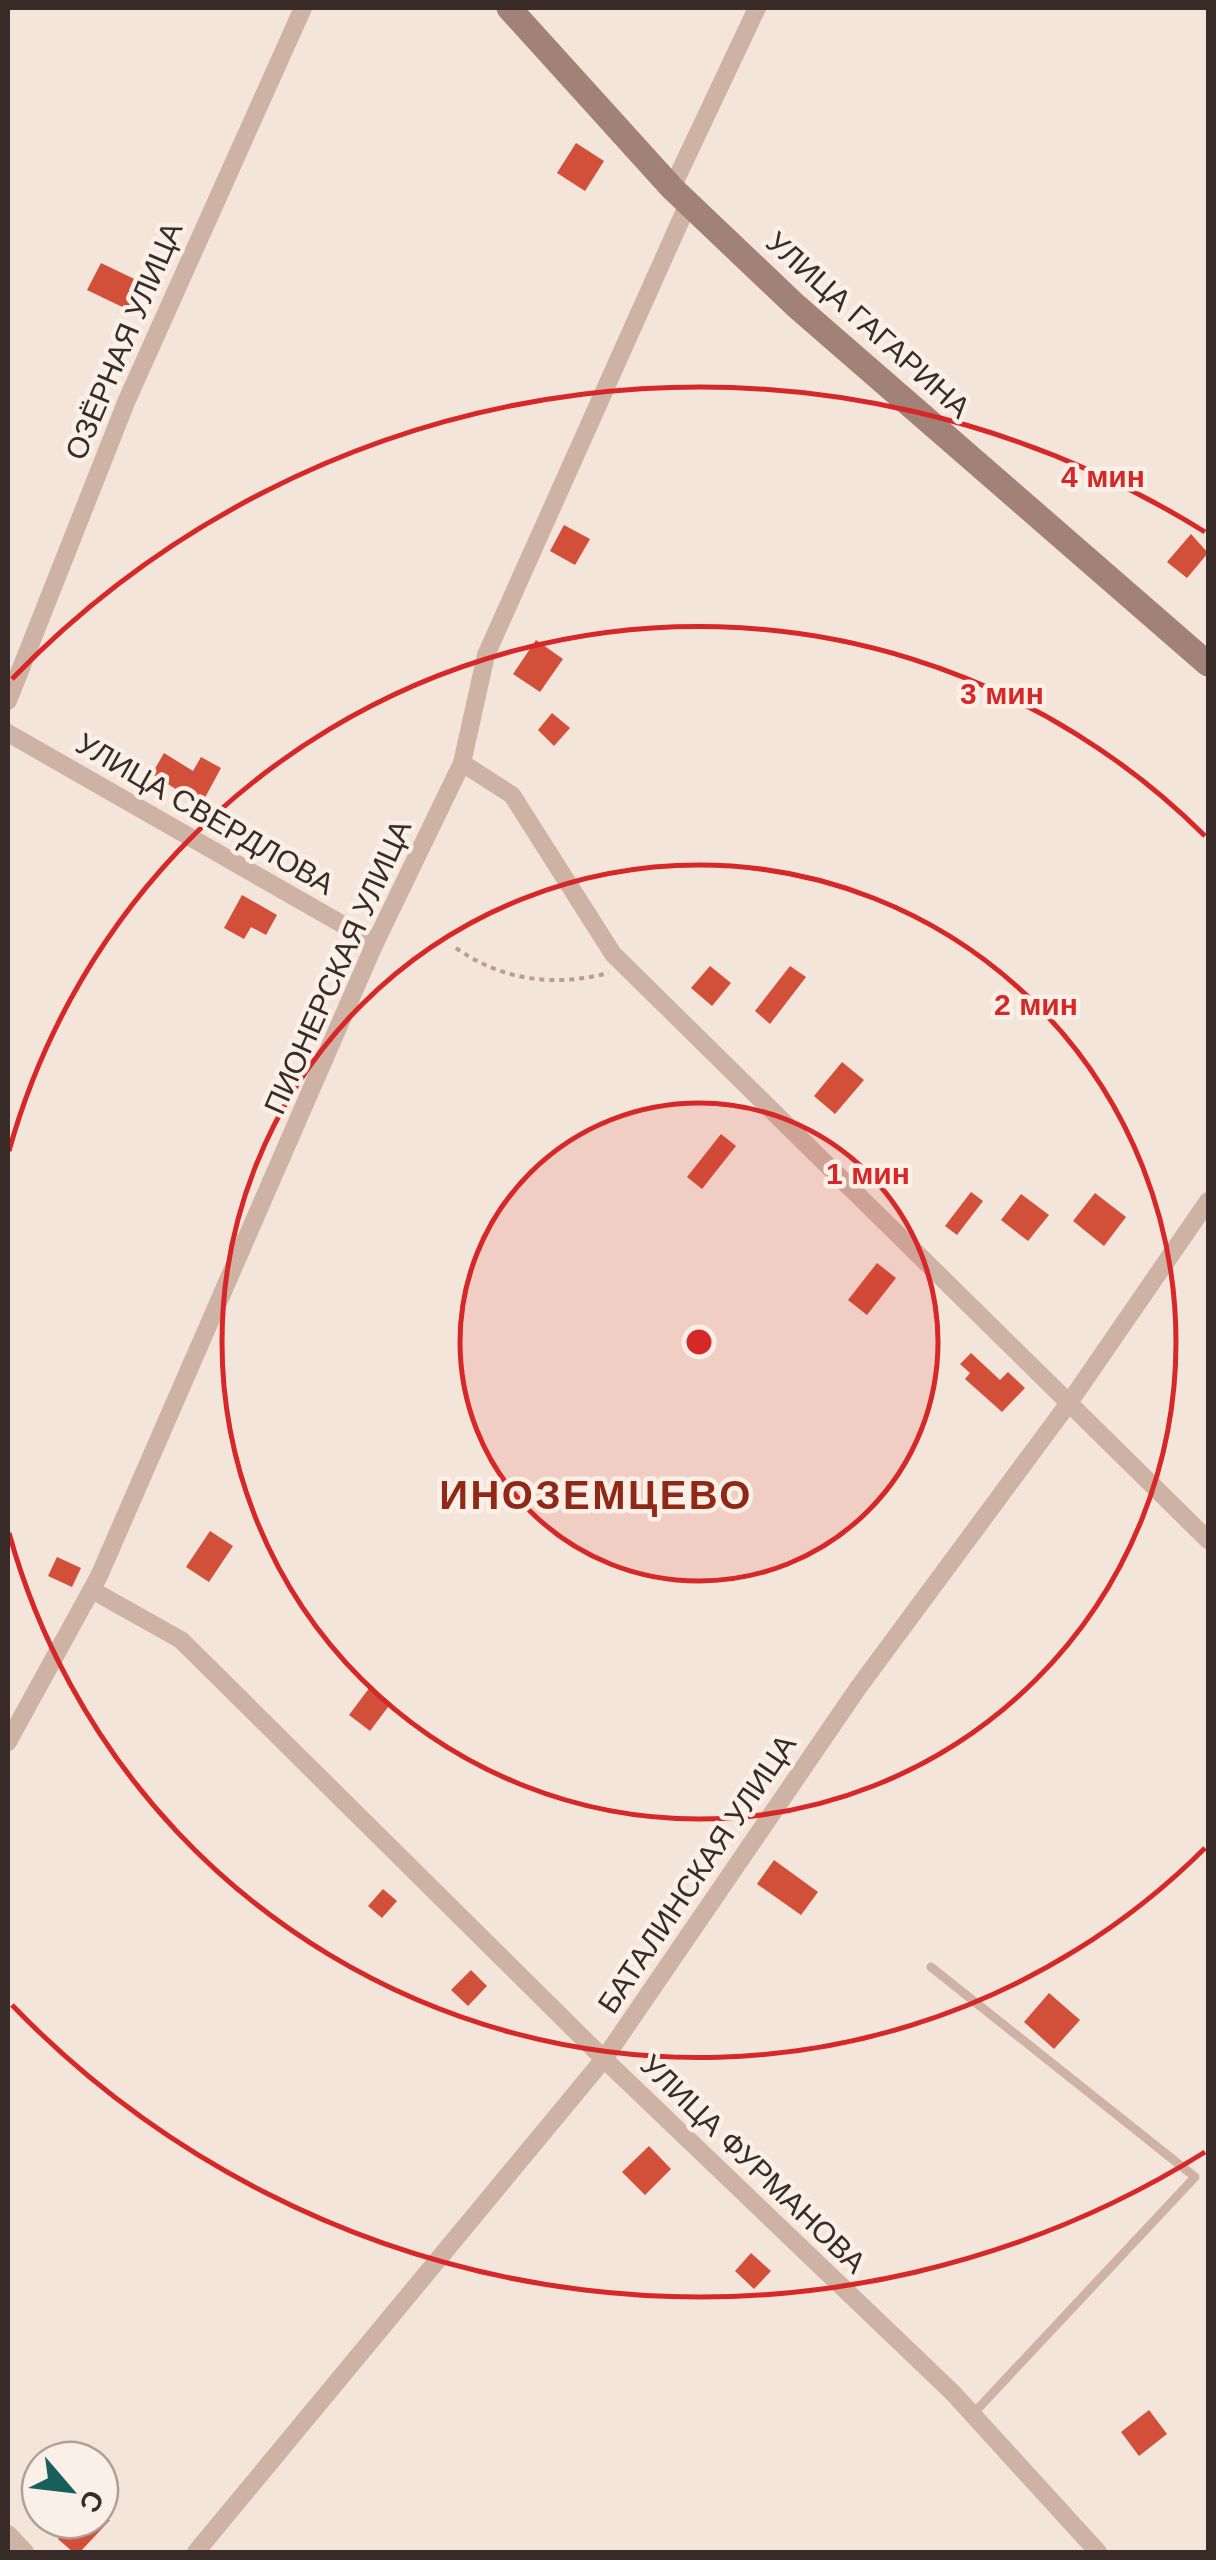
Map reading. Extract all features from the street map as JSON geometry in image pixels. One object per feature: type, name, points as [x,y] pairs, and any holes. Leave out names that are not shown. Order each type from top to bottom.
[{"type":"main road","name":"УЛИЦА ГАГАРИНА","points":[[509,8],[680,196],[900,399],[1208,664]]},
{"type":"street","name":"ОЗЁРНАЯ УЛИЦА","points":[[8,701],[127,400],[304,8]]},
{"type":"street","name":"ПИОНЕРСКАЯ УЛИЦА","points":[[8,1742],[92,1590],[375,943],[462,763],[486,656],[757,8]]},
{"type":"street","name":"УЛИЦА СВЕРДЛОВА","points":[[8,733],[375,943]]},
{"type":"street","points":[[462,763],[512,795],[613,954],[1071,1400],[1208,1540]]},
{"type":"street","name":"БАТАЛИНСКАЯ УЛИЦА","points":[[196,2552],[604,2059],[858,1688],[1071,1400],[1208,1201]]},
{"type":"street","name":"УЛИЦА ФУРМАНОВА","points":[[92,1590],[181,1640],[604,2059],[972,2415],[1098,2552]]},
{"type":"street","points":[[8,2534],[25,2552]]},
{"type":"lane","points":[[930,1967],[1195,2177]]},
{"type":"lane","points":[[972,2415],[1195,2177],[1208,2174]]},
{"type":"path","points":[[456,948],[503,974],[541,980],[572,983],[628,969]]},
{"type":"building","points":[[576,143],[604,161],[585,191],[557,173]]},
{"type":"building","points":[[101,263],[149,286],[135,313],[87,290]]},
{"type":"building","points":[[564,525],[590,539],[575,565],[550,551]]},
{"type":"building","points":[[1191,534],[1208,553],[1187,578],[1167,562]]},
{"type":"building","points":[[536,640],[563,659],[540,692],[513,674]]},
{"type":"building","points":[[552,713],[570,728],[554,746],[538,730]]},
{"type":"building","points":[[164,753],[193,771],[201,757],[221,768],[201,805],[152,774]]},
{"type":"building","points":[[242,895],[277,915],[266,935],[251,927],[244,939],[224,928]]},
{"type":"building","points":[[710,966],[731,983],[712,1006],[691,988]]},
{"type":"building","points":[[790,966],[806,977],[770,1024],[755,1011]]},
{"type":"building","points":[[842,1062],[864,1080],[835,1114],[814,1096]]},
{"type":"building","points":[[721,1134],[736,1146],[702,1189],[687,1177]]},
{"type":"building","points":[[971,1192],[983,1201],[957,1235],[945,1226]]},
{"type":"building","points":[[1095,1193],[1126,1217],[1104,1246],[1073,1221]]},
{"type":"building","points":[[1021,1194],[1049,1215],[1028,1241],[1001,1220]]},
{"type":"building","points":[[877,1263],[896,1278],[867,1315],[848,1300]]},
{"type":"building","points":[[971,1353],[1000,1380],[1008,1372],[1025,1388],[1002,1412],[965,1379],[970,1373],[960,1364]]},
{"type":"building","points":[[210,1531],[233,1546],[209,1582],[186,1567]]},
{"type":"building","points":[[57,1557],[81,1568],[72,1587],[48,1576]]},
{"type":"building","points":[[370,1687],[391,1703],[370,1731],[349,1715]]},
{"type":"building","points":[[774,1860],[818,1892],[801,1915],[757,1884]]},
{"type":"building","points":[[383,1889],[397,1901],[382,1918],[368,1906]]},
{"type":"building","points":[[471,1970],[487,1986],[468,2006],[451,1990]]},
{"type":"building","points":[[1049,1993],[1080,2020],[1054,2049],[1024,2022]]},
{"type":"building","points":[[649,2146],[671,2169],[645,2195],[622,2172]]},
{"type":"building","points":[[751,2253],[771,2271],[754,2289],[735,2271]]},
{"type":"building","points":[[1149,2410],[1167,2434],[1139,2456],[1121,2432]]},
{"type":"building","points":[[59,2540],[91,2540],[80,2552],[73,2552]]},
{"type":"district","name":"ИНОЗЕМЦЕВО","points":[[596,1495]]}]
